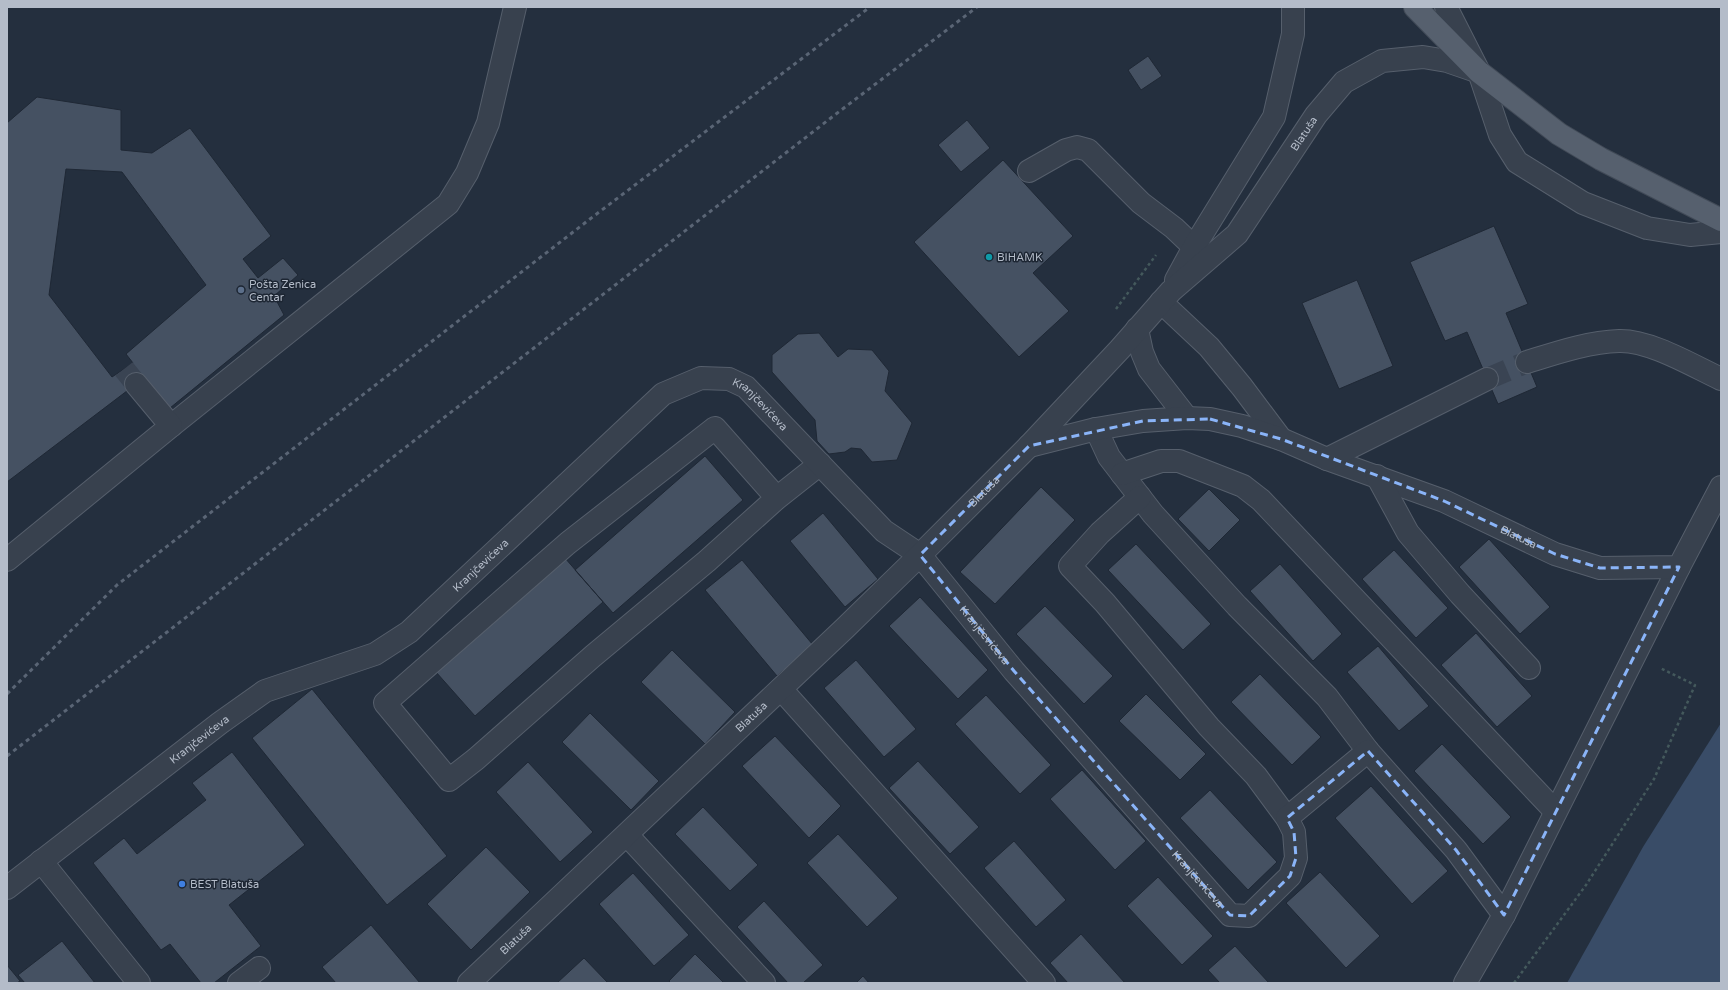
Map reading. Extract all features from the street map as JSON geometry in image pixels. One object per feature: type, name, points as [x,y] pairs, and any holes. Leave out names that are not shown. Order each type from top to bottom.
[{"type":"main road","points":[[1415,7],[1478,72],[1560,134],[1601,159],[1721,220]]},
{"type":"street","points":[[7,560],[170,426],[448,204],[467,173],[488,123],[515,7]]},
{"type":"street","name":"Blatuša","points":[[1166,296],[1194,246],[1274,117],[1293,34],[1294,7]]},
{"type":"street","points":[[1446,7],[1478,72],[1500,135],[1517,162],[1583,203],[1647,228],[1690,234],[1721,232]]},
{"type":"street","name":"Blatuša","points":[[470,983],[920,556],[1029,446],[1166,296],[1237,234],[1316,115],[1344,82],[1382,61],[1423,57],[1447,61],[1478,72]]},
{"type":"street","points":[[1029,171],[1066,150],[1077,147],[1088,150],[1141,203],[1174,228],[1194,246]]},
{"type":"street","name":"Blatuša","points":[[1166,296],[1242,387],[1281,439]]},
{"type":"street","points":[[1137,329],[1142,352],[1149,369],[1186,418]]},
{"type":"street","points":[[1527,362],[1557,352],[1620,341],[1646,346],[1672,355],[1721,379]]},
{"type":"street","name":"Kranjčevićeva","points":[[7,888],[265,691],[375,654],[409,632],[663,394],[701,378],[729,379],[746,387],[884,531],[920,556],[1014,671],[1230,915],[1250,916],[1290,876],[1296,858],[1294,832],[1287,818],[1256,776],[1209,727],[1105,603],[1070,566],[1100,534],[1140,496]]},
{"type":"street","points":[[1327,459],[1487,379]]},
{"type":"street","points":[[136,384],[170,426]]},
{"type":"street","name":"Blatuša","points":[[1029,446],[1096,429],[1143,421],[1186,418],[1210,419],[1242,426],[1281,439],[1327,459],[1444,501],[1555,554],[1600,568],[1679,567]]},
{"type":"street","points":[[777,498],[715,428],[568,543],[385,703],[449,780],[476,759],[599,651],[707,561],[777,498],[820,464]]},
{"type":"street","points":[[1096,429],[1109,457],[1140,496],[1237,606],[1327,697],[1368,751],[1456,850],[1504,915]]},
{"type":"street","points":[[1122,474],[1161,461],[1179,460],[1243,486],[1262,500],[1555,811]]},
{"type":"street","points":[[1377,476],[1408,533],[1460,594],[1529,668]]},
{"type":"street","points":[[1465,983],[1504,915],[1555,811],[1721,486]]},
{"type":"street","points":[[781,689],[1044,983]]},
{"type":"street","points":[[1287,818],[1368,751]]},
{"type":"street","points":[[627,835],[764,983]]},
{"type":"street","points":[[41,861],[139,983]]},
{"type":"street","points":[[239,983],[259,968]]},
{"type":"path","points":[[1114,311],[1147,269],[1174,228]]},
{"type":"path","points":[[1514,983],[1586,885],[1654,779],[1695,685],[1634,655]]},
{"type":"highlighted area","points":[[1210,419],[1281,439],[1444,501],[1555,554],[1600,568],[1679,567],[1504,915],[1456,850],[1368,751],[1287,818],[1294,832],[1296,858],[1290,876],[1249,916],[1230,915],[1014,671],[920,555],[1029,446],[1143,421]]},
{"type":"water","points":[[1721,723],[1721,983],[1567,983],[1643,847]]},
{"type":"building","points":[[1148,56],[1162,76],[1141,90],[1128,70]]},
{"type":"building","name":"Pošta Zenica Centar","points":[[37,97],[121,110],[121,150],[152,153],[190,128],[271,236],[243,259],[258,278],[283,258],[298,275],[274,296],[284,315],[170,408],[144,378],[7,482],[7,123]],"holes":[[[66,169],[122,172],[206,285],[126,354],[133,363],[112,377],[49,295]]]},
{"type":"building","points":[[967,120],[990,148],[961,172],[938,145]]},
{"type":"building","name":"BIHAMK","points":[[1003,160],[1073,236],[1033,273],[1069,311],[1019,357],[914,242]]},
{"type":"building","points":[[1494,226],[1528,304],[1506,313],[1537,387],[1498,404],[1467,332],[1445,341],[1410,262]]},
{"type":"building","points":[[1357,280],[1393,366],[1339,389],[1302,303]]},
{"type":"building","points":[[819,333],[838,357],[848,349],[872,350],[889,371],[885,391],[912,423],[897,460],[872,462],[861,449],[851,448],[845,452],[829,454],[817,441],[815,420],[772,372],[772,355],[798,334]]},
{"type":"building","points":[[705,456],[743,500],[613,613],[575,570]]},
{"type":"building","points":[[1041,487],[1075,520],[995,604],[960,572]]},
{"type":"building","points":[[1209,489],[1240,520],[1209,551],[1178,519]]},
{"type":"building","points":[[823,513],[878,579],[845,607],[790,541]]},
{"type":"building","points":[[1489,539],[1550,607],[1520,634],[1459,567]]},
{"type":"building","points":[[1136,544],[1211,624],[1183,650],[1108,570]]},
{"type":"building","points":[[1394,550],[1448,608],[1416,638],[1362,579]]},
{"type":"building","points":[[565,558],[603,602],[475,716],[436,672]]},
{"type":"building","points":[[742,560],[813,645],[777,676],[705,590]]},
{"type":"building","points":[[1280,564],[1342,634],[1313,661],[1250,591]]},
{"type":"building","points":[[920,597],[988,670],[958,699],[889,626]]},
{"type":"building","points":[[1045,606],[1113,676],[1084,704],[1016,634]]},
{"type":"building","points":[[1476,633],[1532,696],[1497,727],[1441,665]]},
{"type":"building","points":[[1378,646],[1429,706],[1399,731],[1347,672]]},
{"type":"building","points":[[672,650],[735,712],[705,744],[641,682]]},
{"type":"building","points":[[856,660],[916,729],[884,757],[824,688]]},
{"type":"building","points":[[1260,674],[1321,737],[1292,765],[1231,702]]},
{"type":"building","points":[[312,689],[447,856],[387,905],[252,738]]},
{"type":"building","points":[[1146,694],[1206,754],[1180,780],[1119,721]]},
{"type":"building","points":[[986,695],[1051,765],[1020,794],[955,724]]},
{"type":"building","points":[[590,713],[659,781],[631,810],[562,742]]},
{"type":"building","points":[[775,736],[841,806],[809,838],[742,766]]},
{"type":"building","points":[[1442,744],[1511,817],[1483,844],[1414,771]]},
{"type":"building","name":"BEST Blatuša","points":[[232,752],[305,845],[229,905],[261,946],[214,983],[201,983],[170,944],[161,950],[93,863],[124,838],[137,854],[206,800],[192,783]]},
{"type":"building","points":[[918,761],[979,827],[950,854],[889,788]]},
{"type":"building","points":[[528,762],[593,832],[560,862],[496,792]]},
{"type":"building","points":[[1082,770],[1146,841],[1115,870],[1050,799]]},
{"type":"building","points":[[1371,786],[1448,871],[1412,904],[1335,818]]},
{"type":"building","points":[[1210,790],[1277,862],[1248,890],[1180,818]]},
{"type":"building","points":[[703,807],[758,865],[730,891],[675,834]]},
{"type":"building","points":[[838,834],[898,898],[867,927],[807,863]]},
{"type":"building","points":[[1014,841],[1066,900],[1036,927],[984,868]]},
{"type":"building","points":[[486,847],[530,892],[471,950],[427,904]]},
{"type":"building","points":[[1320,872],[1380,936],[1346,968],[1286,903]]},
{"type":"building","points":[[633,873],[689,935],[654,966],[599,904]]},
{"type":"building","points":[[1158,877],[1213,936],[1182,965],[1127,906]]},
{"type":"building","points":[[764,901],[823,965],[803,983],[788,983],[737,927]]},
{"type":"building","points":[[371,925],[420,983],[336,983],[322,967]]},
{"type":"building","points":[[1081,934],[1125,983],[1068,983],[1050,963]]},
{"type":"building","points":[[62,941],[95,983],[25,983],[18,975]]},
{"type":"building","points":[[1235,946],[1269,983],[1220,983],[1208,970]]},
{"type":"building","points":[[695,954],[724,983],[671,983],[669,981]]},
{"type":"building","points":[[584,958],[608,983],[557,983]]},
{"type":"building","points":[[7,965],[20,981],[17,983],[7,983]]},
{"type":"building","points":[[863,976],[869,983],[856,983]]},
{"type":"tunnel","points":[[1487,379],[1527,362]]},
{"type":"tunnel","points":[[124,369],[136,384]]},
{"type":"railway","points":[[7,694],[117,585],[590,219],[870,7]]},
{"type":"railway","points":[[7,756],[836,114],[977,7]]},
{"type":"place","name":"BIHAMK","points":[[989,257]]},
{"type":"place","name":"Pošta Zenica Centar","points":[[241,290]]},
{"type":"place","name":"BEST Blatuša","points":[[182,884]]}]
